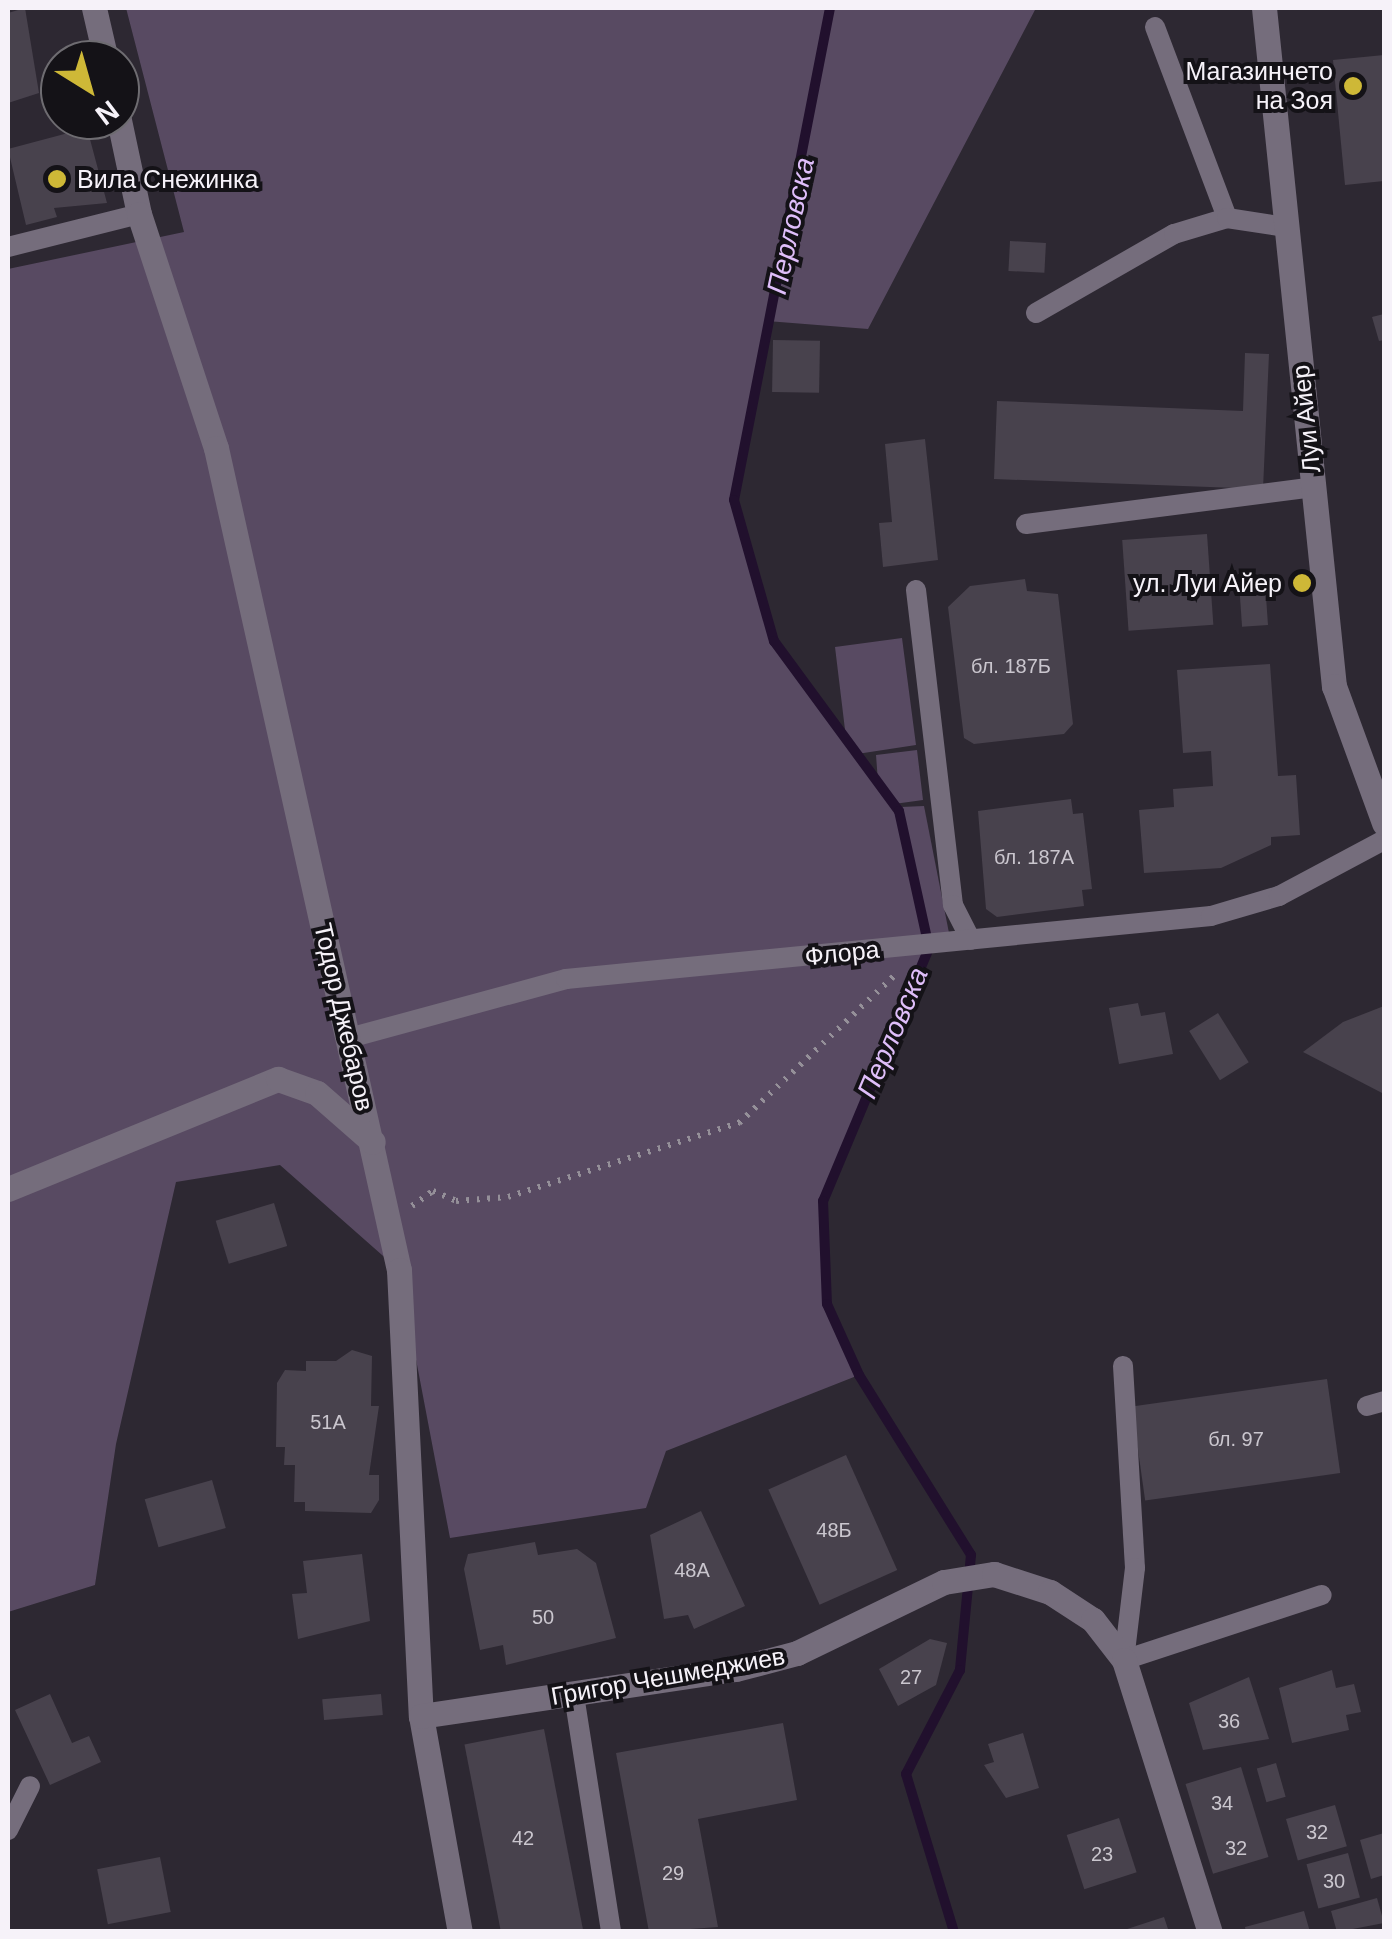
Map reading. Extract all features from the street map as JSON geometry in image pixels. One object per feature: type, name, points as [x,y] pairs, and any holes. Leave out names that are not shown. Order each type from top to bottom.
[{"type":"street","points":[[94,8],[101,40]]},
{"type":"street","name":"Луи Айер","points":[[1264,8],[1334,686],[1384,823]]},
{"type":"street","name":"Тодор Джебаров","points":[[123,140],[139,214],[216,448],[373,1142],[385,1225],[400,1270],[420,1716],[460,1932]]},
{"type":"street","points":[[8,1189],[278,1079],[317,1093],[373,1142]]},
{"type":"street","name":"Григор Чешмеджиев","points":[[420,1716],[574,1695],[797,1652],[944,1582],[994,1574],[1050,1592],[1093,1620],[1124,1660],[1210,1932]]},
{"type":"lane","points":[[1155,26],[1227,218]]},
{"type":"lane","points":[[8,247],[139,214]]},
{"type":"lane","points":[[1036,313],[1174,234],[1227,218],[1286,227]]},
{"type":"lane","points":[[1026,524],[1314,487]]},
{"type":"lane","points":[[916,590],[953,905],[971,940]]},
{"type":"lane","name":"Флора","points":[[349,1038],[566,979],[1239,910],[1384,840]]},
{"type":"lane","points":[[1123,1366],[1135,1568],[1124,1660],[1322,1595]]},
{"type":"lane","points":[[574,1695],[610,1932]]},
{"type":"lane","points":[[8,1830],[30,1786]]},
{"type":"path","points":[[385,1225],[433,1190],[456,1200],[508,1197],[739,1123],[894,977],[914,946]]},
{"type":"shaded area","points":[[126,8],[1036,8],[868,329],[767,321],[734,500],[774,641],[846,738],[835,647],[902,638],[916,745],[857,754],[878,782],[876,755],[917,750],[923,800],[894,804],[929,948],[823,1201],[827,1304],[859,1375],[666,1451],[646,1508],[450,1538],[399,1270],[280,1165],[176,1182],[116,1444],[95,1585],[8,1612],[8,269],[184,232],[140,62],[140,40],[134,40]]},
{"type":"shaded area","points":[[924,806],[949,933],[930,943],[901,807]]},
{"type":"building","points":[[25,8],[39,93],[8,103],[8,13]]},
{"type":"building","points":[[1384,55],[1384,181],[1345,185],[1333,60]]},
{"type":"building","name":"Вила Снежинка","points":[[42,140],[90,140],[107,203],[54,208],[57,217],[26,225],[8,149]]},
{"type":"building","points":[[1010,241],[1046,243],[1044,273],[1008,271]]},
{"type":"building","points":[[1384,314],[1384,340],[1379,341],[1372,317]]},
{"type":"building","points":[[773,340],[820,341],[819,393],[772,392]]},
{"type":"building","points":[[1245,353],[1269,354],[1263,489],[994,479],[997,401],[1243,411]]},
{"type":"building","points":[[925,439],[938,560],[883,567],[879,523],[892,522],[885,444]]},
{"type":"building","points":[[1207,534],[1213,625],[1129,631],[1122,540]]},
{"type":"building","points":[[1025,579],[1027,591],[1058,594],[1073,724],[1064,734],[974,744],[964,738],[948,607],[970,586]]},
{"type":"building","points":[[1265,582],[1268,625],[1242,627],[1239,584]]},
{"type":"building","points":[[1270,664],[1278,776],[1296,775],[1300,835],[1271,837],[1271,845],[1221,868],[1144,873],[1139,810],[1174,807],[1173,789],[1213,786],[1211,751],[1183,753],[1177,670]]},
{"type":"building","points":[[1071,799],[1073,814],[1083,813],[1092,889],[1082,890],[1084,906],[997,917],[986,909],[978,811]]},
{"type":"building","points":[[1138,1003],[1141,1016],[1165,1012],[1173,1054],[1119,1064],[1109,1008]]},
{"type":"building","points":[[1384,1006],[1384,1094],[1303,1052],[1343,1022]]},
{"type":"building","points":[[1218,1013],[1249,1062],[1220,1080],[1189,1031]]},
{"type":"building","points":[[274,1203],[287,1246],[229,1264],[216,1221]]},
{"type":"building","points":[[352,1350],[372,1356],[371,1406],[379,1406],[369,1475],[379,1475],[379,1500],[371,1513],[305,1511],[305,1502],[294,1502],[295,1465],[284,1465],[285,1447],[276,1447],[277,1383],[285,1370],[306,1371],[306,1361],[336,1361]]},
{"type":"building","points":[[1327,1379],[1340,1473],[1145,1500],[1132,1406]]},
{"type":"building","points":[[846,1455],[897,1570],[820,1605],[768,1490]]},
{"type":"building","points":[[212,1480],[226,1528],[158,1547],[145,1499]]},
{"type":"building","points":[[701,1511],[745,1606],[694,1629],[688,1615],[664,1619],[650,1535]]},
{"type":"building","points":[[535,1542],[538,1555],[577,1549],[596,1563],[616,1638],[506,1665],[503,1645],[480,1650],[464,1569],[468,1554]]},
{"type":"building","points":[[362,1554],[370,1621],[298,1639],[292,1594],[307,1593],[303,1561]]},
{"type":"building","points":[[930,1639],[947,1643],[936,1685],[898,1706],[879,1669]]},
{"type":"building","points":[[1332,1670],[1336,1688],[1354,1684],[1361,1712],[1346,1715],[1349,1730],[1292,1743],[1279,1688]]},
{"type":"building","points":[[1249,1677],[1269,1739],[1203,1750],[1189,1703]]},
{"type":"building","points":[[50,1694],[72,1743],[89,1736],[101,1762],[50,1785],[15,1710]]},
{"type":"building","points":[[381,1694],[383,1715],[324,1720],[322,1699]]},
{"type":"building","points":[[783,1723],[797,1800],[698,1819],[718,1927],[649,1932],[616,1753]]},
{"type":"building","points":[[544,1729],[583,1932],[501,1932],[464,1744]]},
{"type":"building","points":[[1023,1733],[1039,1788],[1006,1798],[984,1765],[994,1762],[988,1744]]},
{"type":"building","points":[[1276,1763],[1286,1797],[1266,1802],[1257,1769]]},
{"type":"building","points":[[1241,1767],[1268,1857],[1213,1874],[1186,1784]]},
{"type":"building","points":[[1335,1805],[1347,1846],[1298,1860],[1286,1819]]},
{"type":"building","points":[[1119,1818],[1137,1872],[1084,1889],[1067,1835]]},
{"type":"building","points":[[1384,1833],[1384,1875],[1371,1879],[1360,1840]]},
{"type":"building","points":[[1348,1853],[1360,1897],[1318,1909],[1306,1864]]},
{"type":"building","points":[[160,1857],[171,1912],[108,1924],[97,1869]]},
{"type":"building","points":[[1377,1898],[1384,1923],[1337,1932],[1331,1911]]},
{"type":"building","points":[[1304,1911],[1310,1932],[1246,1932],[1245,1927]]},
{"type":"building","points":[[1164,1917],[1169,1932],[1121,1932],[1121,1931]]},
{"type":"waterway","name":"Перловска","points":[[830,8],[734,500],[774,641],[899,811],[929,948],[823,1201],[827,1304],[859,1375],[971,1555],[960,1670],[906,1774],[954,1932]]},
{"type":"place","name":"Магазинчето на Зоя","points":[[1353,86]]},
{"type":"place","name":"Вила Снежинка","points":[[57,179]]},
{"type":"place","name":"ул. Луи Айер","points":[[1302,583]]}]
